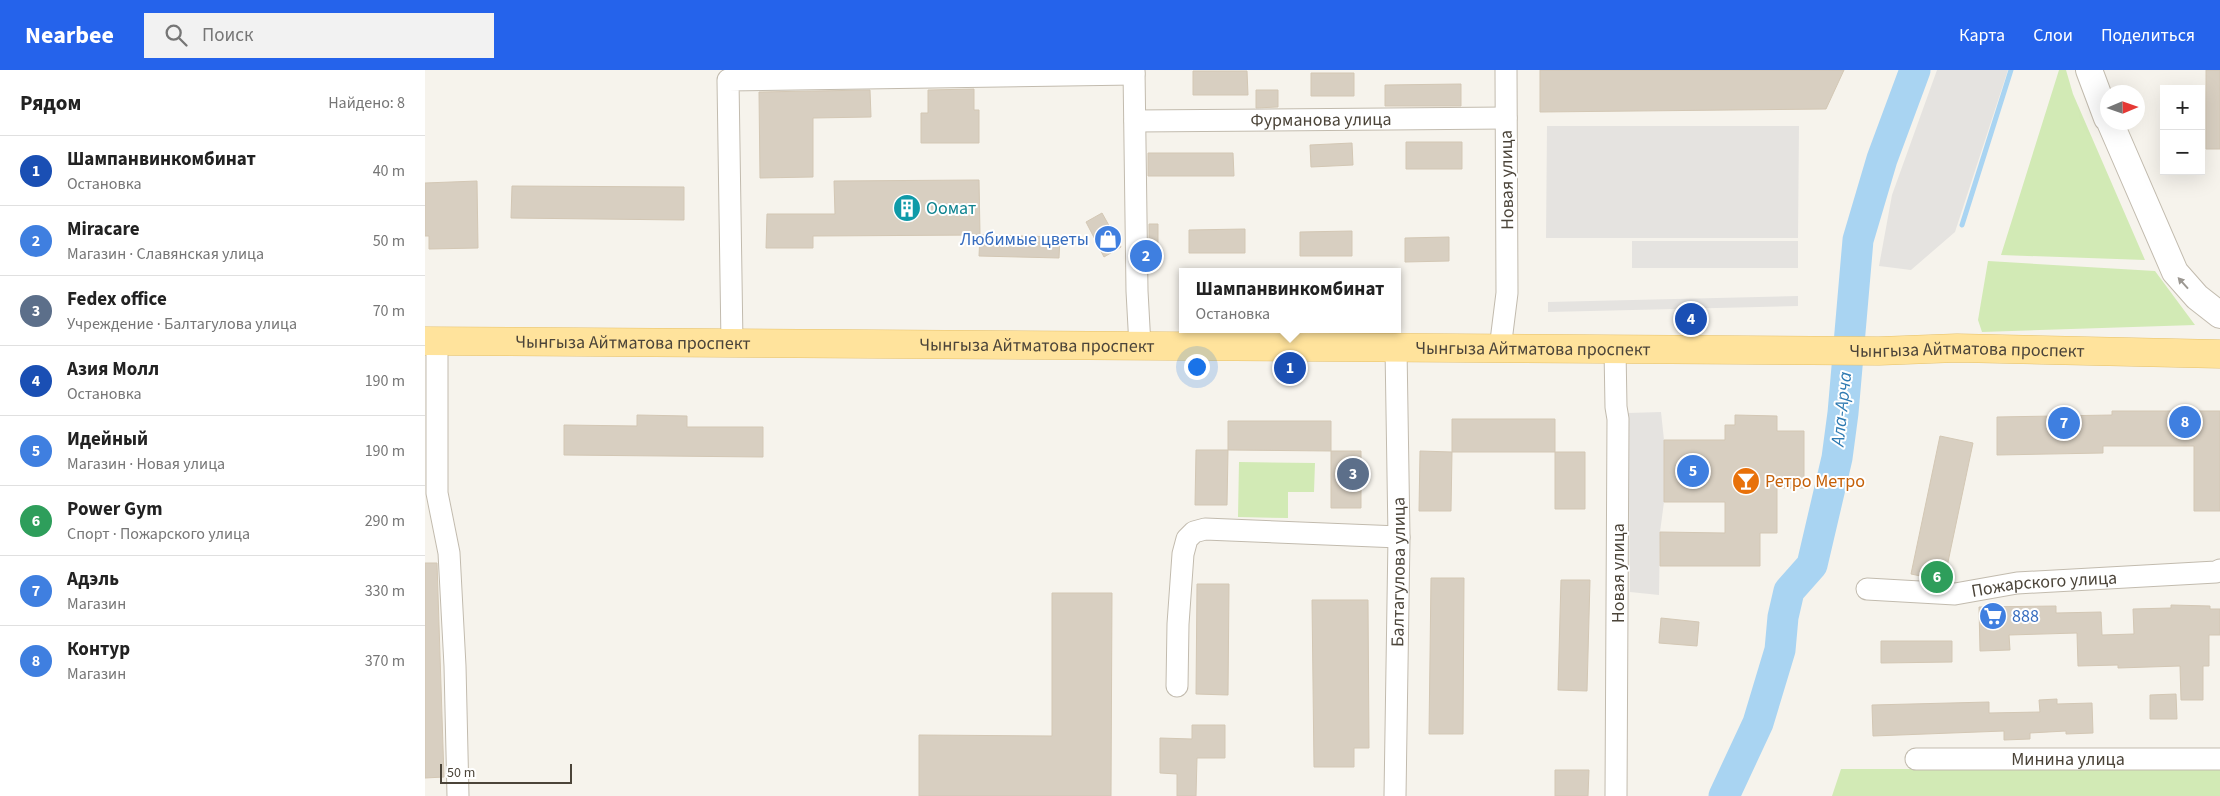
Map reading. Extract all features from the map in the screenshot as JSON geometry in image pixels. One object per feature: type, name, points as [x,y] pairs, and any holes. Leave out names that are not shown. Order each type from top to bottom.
[{"type":"main road","name":"Чынгыза Айтматова проспект","points":[[431,341],[1799,351],[1879,351],[1957,348],[2220,354]]},
{"type":"street","name":"Новая улица","points":[[1499,349],[1507,285],[1506,70]]},
{"type":"street","points":[[2089,70],[2100,99]]},
{"type":"street","points":[[732,343],[728,80],[1134,72],[1137,291],[1140,346]]},
{"type":"street","name":"Фурманова улица","points":[[1135,121],[1506,118]]},
{"type":"street","points":[[2113,130],[2175,272],[2197,297],[2220,315]]},
{"type":"street","points":[[431,341],[437,493],[449,553],[455,666],[458,796]]},
{"type":"street","name":"Балтагулова улица","points":[[1395,796],[1399,537],[1396,348]]},
{"type":"street","name":"Новая улица","points":[[1615,349],[1618,419],[1617,796]]},
{"type":"street","points":[[1177,686],[1178,624],[1183,554],[1187,540],[1194,532],[1205,529],[1399,537]]},
{"type":"street","name":"Пожарского улица","points":[[1867,589],[1955,594],[2017,583],[2216,572],[2220,570]]},
{"type":"street","name":"Минина улица","points":[[1916,759],[2220,759]]},
{"type":"green space","points":[[2059,70],[2066,70],[2073,94],[2145,260],[2001,255]]},
{"type":"green space","points":[[1988,261],[2155,271],[2195,325],[1982,332],[1978,320]]},
{"type":"green space","points":[[1239,462],[1315,463],[1314,492],[1288,492],[1288,518],[1238,517]]},
{"type":"green space","points":[[1841,769],[2220,769],[2220,796],[1832,796]]},
{"type":"shaded area","points":[[1937,70],[2008,70],[1955,232],[1911,270],[1879,266],[1892,195]]},
{"type":"shaded area","points":[[1547,126],[1799,126],[1798,238],[1546,238]]},
{"type":"shaded area","points":[[1632,241],[1798,241],[1798,268],[1632,268]]},
{"type":"shaded area","points":[[1798,296],[1798,306],[1548,312],[1548,302]]},
{"type":"shaded area","points":[[1661,412],[1664,440],[1664,502],[1660,532],[1659,595],[1630,592],[1628,413]]},
{"type":"building","points":[[1540,70],[1844,70],[1826,109],[1540,112]]},
{"type":"building","points":[[2206,70],[2220,70],[2220,149],[2206,149]]},
{"type":"building","points":[[1193,71],[1247,71],[1248,95],[1193,95]]},
{"type":"building","points":[[1311,73],[1354,73],[1354,96],[1311,96]]},
{"type":"building","points":[[1461,84],[1461,106],[1385,106],[1385,85]]},
{"type":"building","points":[[974,89],[974,110],[979,110],[979,143],[921,143],[921,113],[928,113],[928,90]]},
{"type":"building","points":[[870,90],[871,117],[813,118],[813,177],[760,178],[759,92]]},
{"type":"building","points":[[1256,90],[1278,90],[1278,107],[1256,108]]},
{"type":"building","points":[[1406,142],[1462,142],[1462,169],[1406,169]]},
{"type":"building","points":[[1352,143],[1353,165],[1311,167],[1310,145]]},
{"type":"building","points":[[1148,153],[1233,153],[1234,176],[1148,176]]},
{"type":"building","name":"Оомат","points":[[979,180],[980,235],[813,236],[813,248],[766,248],[767,214],[835,214],[834,181]]},
{"type":"building","points":[[477,181],[478,248],[429,249],[429,236],[425,236],[425,183]]},
{"type":"building","points":[[512,186],[684,187],[684,220],[511,218]]},
{"type":"building","points":[[1102,213],[1121,247],[1104,257],[1086,222]]},
{"type":"building","points":[[1149,224],[1158,224],[1158,261],[1149,261]]},
{"type":"building","points":[[1245,229],[1245,253],[1189,253],[1189,230]]},
{"type":"building","points":[[1352,231],[1352,256],[1300,256],[1300,232]]},
{"type":"building","points":[[980,235],[1060,237],[1059,258],[979,256]]},
{"type":"building","points":[[1449,237],[1449,261],[1405,262],[1405,238]]},
{"type":"building","points":[[2112,411],[2220,411],[2220,511],[2194,511],[2194,446],[2103,446],[2103,453],[1997,455],[1997,417],[2112,415]]},
{"type":"building","points":[[637,415],[687,416],[687,427],[763,427],[763,457],[564,455],[564,425],[637,426]]},
{"type":"building","points":[[1735,415],[1777,416],[1777,431],[1804,431],[1804,488],[1777,488],[1777,533],[1760,533],[1760,566],[1660,566],[1660,532],[1725,533],[1725,502],[1664,502],[1664,440],[1725,440],[1725,425],[1735,425]]},
{"type":"building","points":[[1452,419],[1555,419],[1555,452],[1452,452]]},
{"type":"building","points":[[1228,421],[1331,421],[1331,451],[1228,450]]},
{"type":"building","points":[[1940,436],[1973,443],[1944,581],[1911,574]]},
{"type":"building","points":[[1196,450],[1228,450],[1227,505],[1195,505]]},
{"type":"building","points":[[1331,451],[1361,451],[1361,508],[1331,508]]},
{"type":"building","points":[[1420,451],[1452,452],[1451,511],[1419,511]]},
{"type":"building","points":[[1555,452],[1585,452],[1585,509],[1555,509]]},
{"type":"building","points":[[425,563],[437,563],[444,777],[425,778]]},
{"type":"building","points":[[1431,578],[1464,578],[1463,734],[1429,734]]},
{"type":"building","points":[[1561,580],[1590,580],[1587,691],[1558,690]]},
{"type":"building","points":[[1197,584],[1229,584],[1228,695],[1196,694]]},
{"type":"building","points":[[1052,593],[1112,593],[1111,796],[919,796],[919,735],[1052,736]]},
{"type":"building","points":[[1312,600],[1368,600],[1369,748],[1354,748],[1354,767],[1314,767]]},
{"type":"building","points":[[2171,605],[2210,606],[2210,609],[2220,609],[2220,635],[2209,635],[2209,666],[2203,666],[2203,700],[2181,700],[2180,666],[2118,668],[2118,665],[2078,666],[2077,633],[2009,635],[2010,650],[1980,651],[1979,607],[2056,606],[2056,613],[2101,612],[2102,635],[2134,634],[2133,609],[2171,608]]},
{"type":"building","points":[[1661,618],[1699,622],[1697,646],[1659,643]]},
{"type":"building","points":[[1881,641],[1952,641],[1952,662],[1881,663]]},
{"type":"building","points":[[2176,694],[2177,719],[2150,719],[2150,695]]},
{"type":"building","points":[[2057,699],[2057,704],[2092,703],[2093,733],[2066,734],[2066,731],[2030,733],[2030,739],[2004,740],[2004,731],[1873,736],[1872,705],[1989,702],[1989,713],[2040,712],[2039,700]]},
{"type":"building","points":[[1192,725],[1225,725],[1225,758],[1197,758],[1196,796],[1177,796],[1177,774],[1160,773],[1160,738],[1192,739]]},
{"type":"building","points":[[1555,770],[1589,770],[1588,796],[1555,796]]},
{"type":"waterway","name":"Ала-Арча","points":[[1724,796],[1758,723],[1780,650],[1783,617],[1789,591],[1812,565],[1837,458],[1843,413],[1858,240],[1882,159],[1915,70]]},
{"type":"waterway","points":[[1962,225],[2011,70]]},
{"type":"place","name":"Оомат","points":[[907,208]]},
{"type":"place","name":"Любимые цветы","points":[[1108,239]]},
{"type":"place","name":"Miracare","points":[[1146,256]]},
{"type":"place","name":"Азия Молл","points":[[1691,319]]},
{"type":"place","name":"Шампанвинкомбинат","points":[[1290,368]]},
{"type":"place","name":"Контур","points":[[2185,422]]},
{"type":"place","name":"Адэль","points":[[2064,423]]},
{"type":"place","name":"Идейный","points":[[1693,471]]},
{"type":"place","name":"Fedex office","points":[[1353,474]]},
{"type":"place","name":"Ретро Метро","points":[[1746,481]]},
{"type":"place","name":"Power Gym","points":[[1937,577]]},
{"type":"place","name":"888","points":[[1993,616]]}]
